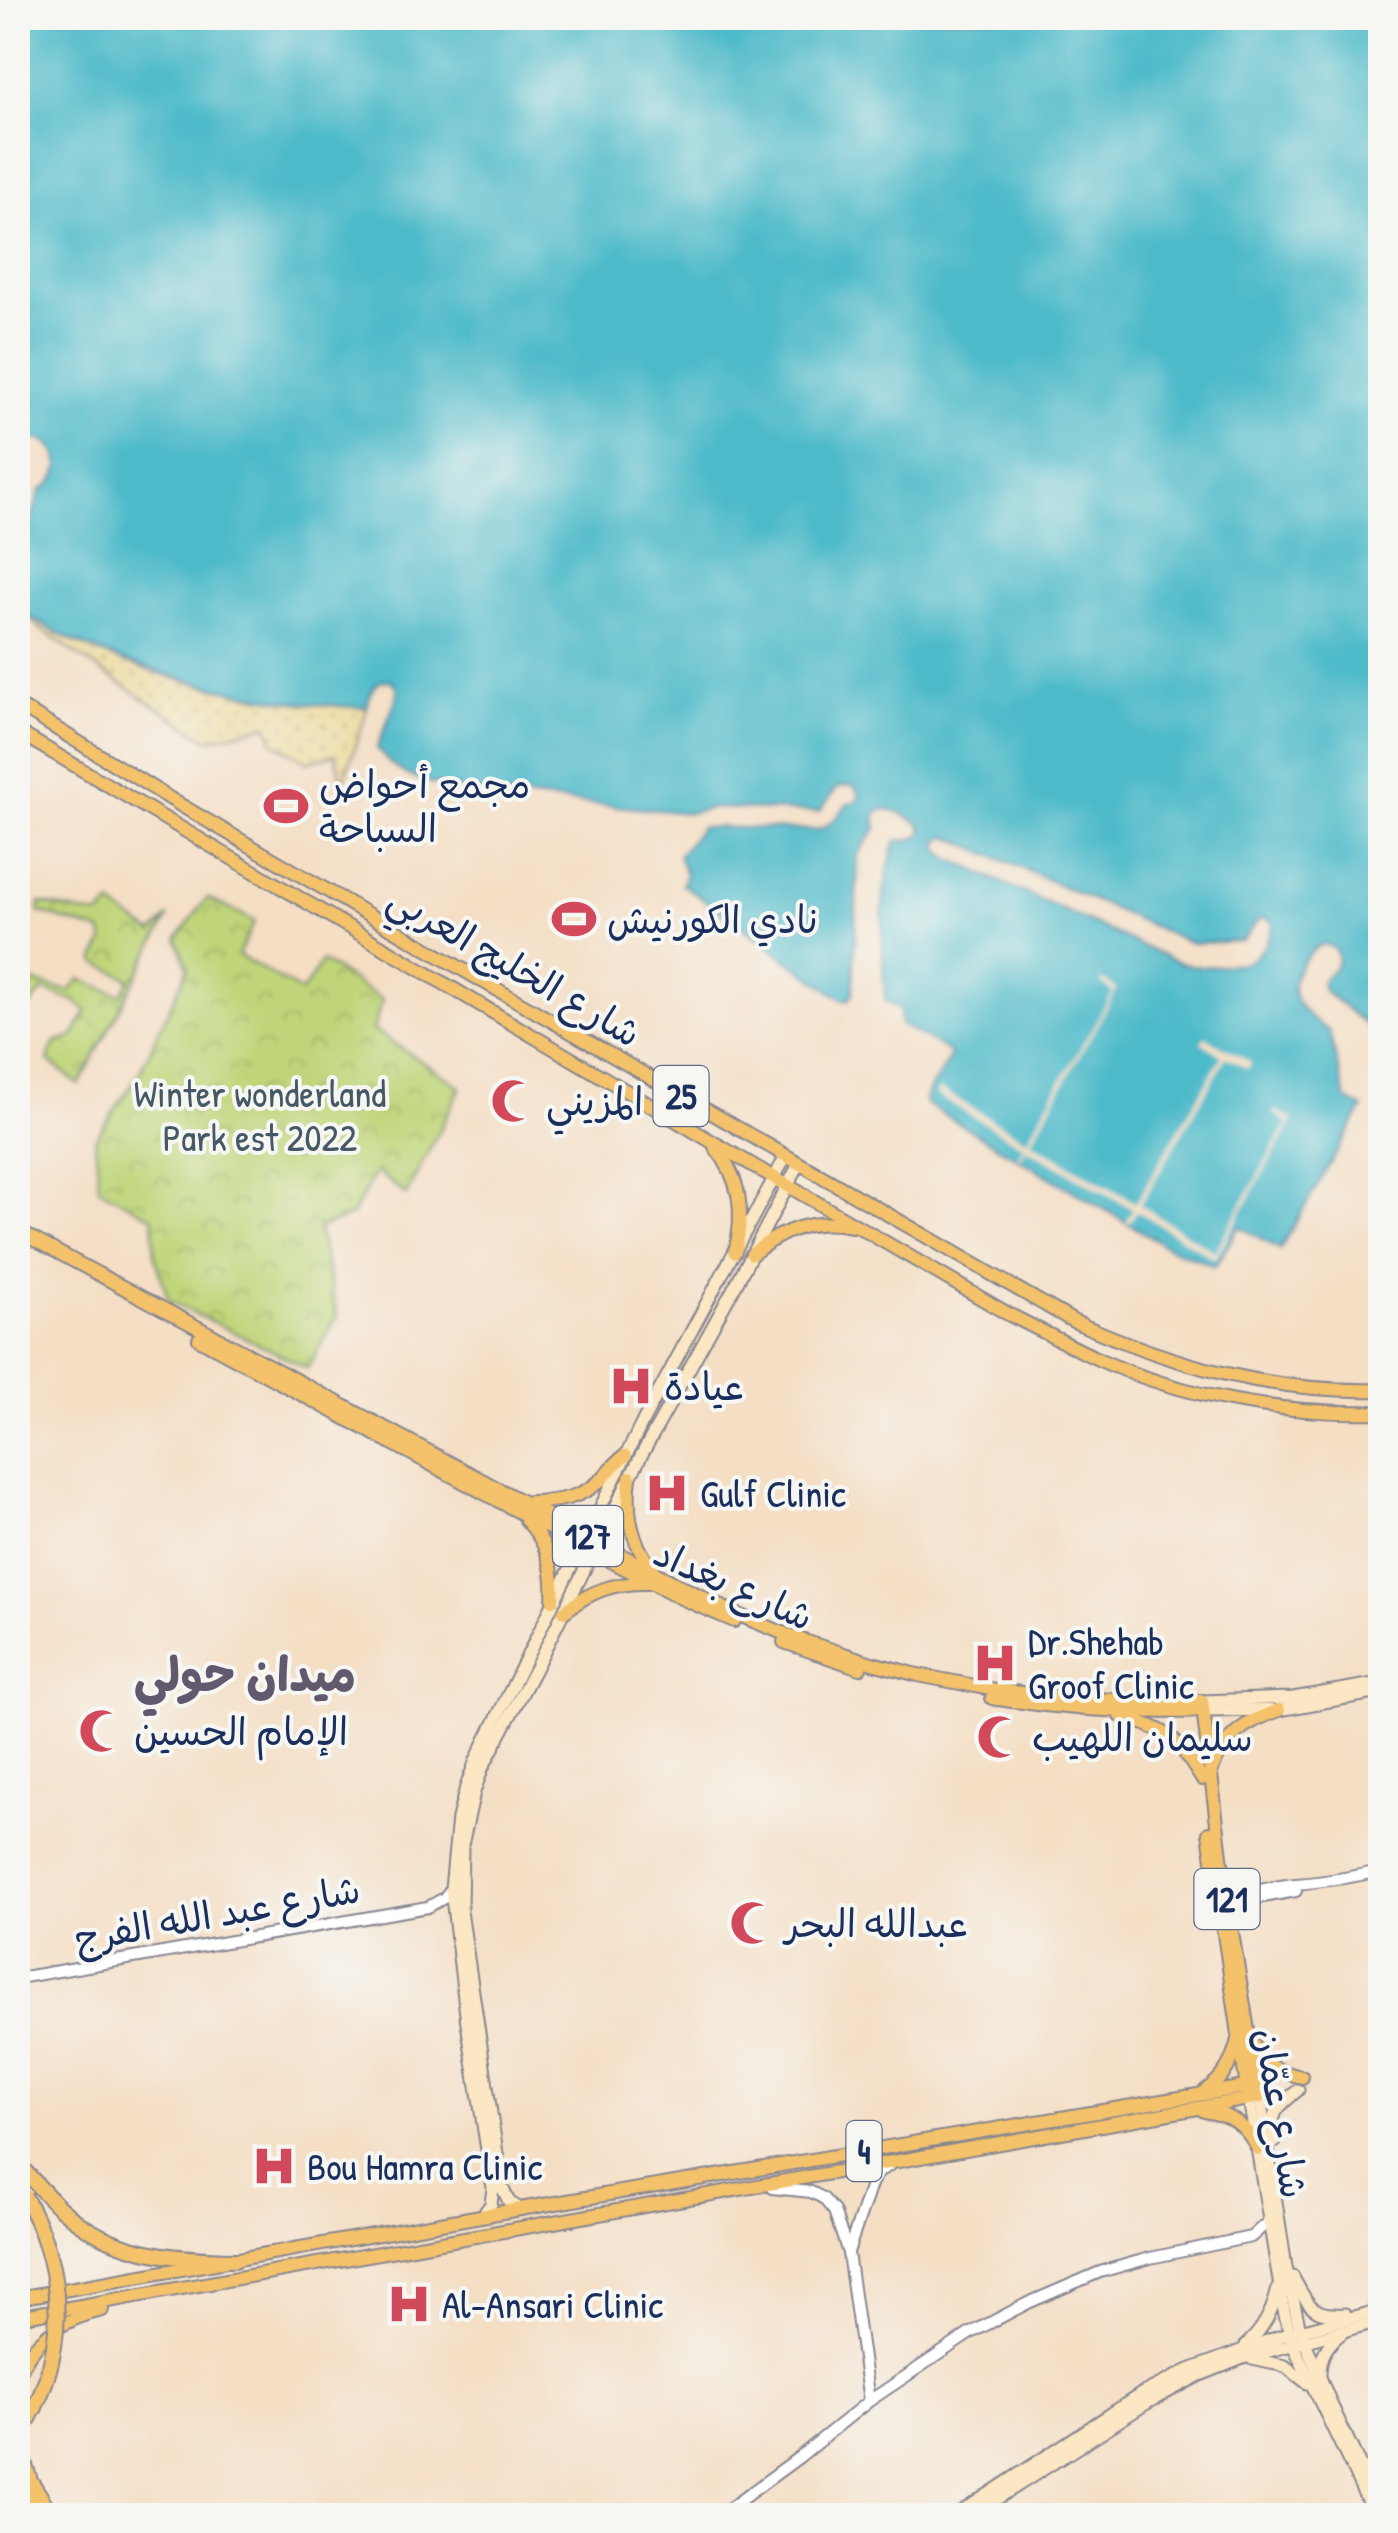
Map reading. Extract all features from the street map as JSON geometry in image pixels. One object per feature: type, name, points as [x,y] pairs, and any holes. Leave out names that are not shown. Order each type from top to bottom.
[{"type":"highway","points":[[18,2164],[60,2208],[110,2241],[161,2256],[235,2260]]},
{"type":"highway","points":[[18,2439],[47,2380],[58,2320],[50,2254],[21,2191]]},
{"type":"highway","points":[[18,2484],[40,2516]]},
{"type":"main road","name":"شارع الخليج العربي","points":[[18,705],[182,806],[1072,1322],[1135,1348],[1233,1378],[1292,1387],[1380,1390]]},
{"type":"main road","name":"شارع الخليج العربي","points":[[18,732],[711,1142],[1010,1315],[1102,1361],[1205,1394],[1320,1412],[1380,1412]]},
{"type":"main road","points":[[711,1142],[726,1160],[736,1182],[741,1228],[735,1252]]},
{"type":"main road","points":[[520,2209],[504,2195],[498,2169],[461,1911],[460,1868],[468,1817],[482,1770],[564,1612],[626,1456],[735,1252],[793,1160]]},
{"type":"main road","points":[[482,2216],[490,2204],[493,2188],[451,1889],[458,1818],[470,1773],[553,1600],[630,1477],[752,1254],[781,1182]]},
{"type":"main road","points":[[752,1254],[792,1229],[815,1224],[862,1228]]},
{"type":"main road","name":"شارع بغداد","points":[[18,1231],[519,1506]]},
{"type":"main road","name":"شارع بغداد","points":[[18,1240],[746,1626],[844,1664],[963,1693],[1104,1710],[1294,1698],[1380,1683]]},
{"type":"main road","points":[[553,1600],[553,1573],[547,1551],[519,1506],[577,1495],[596,1484],[626,1456]]},
{"type":"main road","points":[[564,1612],[604,1588],[656,1579],[631,1527],[630,1477]]},
{"type":"main road","name":"شارع بغداد","points":[[656,1579],[780,1632],[872,1664],[996,1690],[1073,1699],[1279,1710],[1380,1692]]},
{"type":"main road","name":"شارع عمّان","points":[[1199,1706],[1216,1891],[1253,2092],[1274,2246],[1296,2337],[1375,2516]]},
{"type":"main road","points":[[1104,1710],[1167,1734],[1206,1776],[1236,1731],[1279,1710]]},
{"type":"main road","name":"شارع عمّان","points":[[1206,1776],[1244,2037]]},
{"type":"main road","points":[[1199,2095],[1226,2072],[1244,2037],[1269,2066],[1300,2084],[1274,2113],[1275,2154],[1271,2165]]},
{"type":"main road","name":"شارع عمّان","points":[[1253,2092],[1271,2165],[1282,2273]]},
{"type":"main road","name":"4","points":[[18,2317],[920,2158],[1135,2113],[1199,2095],[1253,2092]]},
{"type":"main road","name":"4","points":[[18,2298],[1031,2123],[1192,2110],[1253,2092]]},
{"type":"main road","points":[[1192,2110],[1235,2120],[1258,2149]]},
{"type":"main road","points":[[920,2158],[915,2154],[917,2149],[1012,2133],[1031,2123]]},
{"type":"main road","points":[[782,2181],[806,2171],[901,2155],[904,2150],[899,2146]]},
{"type":"main road","points":[[1282,2273],[1319,2312],[1378,2314]]},
{"type":"main road","points":[[970,2516],[1146,2403],[1242,2354],[1268,2319],[1282,2273]]},
{"type":"main road","points":[[18,2376],[37,2344],[72,2319],[246,2277]]},
{"type":"main road","points":[[1242,2354],[1285,2366],[1316,2384],[1323,2353],[1330,2342],[1344,2330],[1378,2314]]},
{"type":"main road","points":[[955,2516],[1142,2394],[1190,2370],[1378,2314]]},
{"type":"main road","points":[[1296,2337],[1344,2330]]},
{"type":"main road","name":"شارع عمّان","points":[[1316,2384],[1380,2508]]},
{"type":"main road","points":[[18,2439],[31,2480],[54,2516]]},
{"type":"street","points":[[1225,1890],[1311,1884],[1380,1871]]},
{"type":"street","points":[[1228,1909],[1236,1902],[1297,1891],[1311,1884]]},
{"type":"street","name":"شارع عبد الله الفرج","points":[[18,1978],[428,1906],[439,1902],[451,1889]]},
{"type":"street","points":[[428,1906],[454,1920]]},
{"type":"street","points":[[848,2253],[872,2182],[880,2171],[896,2161]]},
{"type":"street","points":[[748,2187],[811,2192],[823,2198],[834,2211],[848,2253],[869,2401]]},
{"type":"street","points":[[719,2516],[869,2401],[970,2334],[1100,2272],[1250,2237],[1269,2221]]},
{"type":"street","points":[[1250,2237],[1274,2246]]},
{"type":"sand","points":[[26,614],[101,653],[190,682],[282,700],[367,707],[343,783],[335,754],[308,762],[273,742],[268,725],[208,740],[95,667]]},
{"type":"green space","name":"Winter wonderland Park est 2022","points":[[207,898],[255,921],[238,955],[302,992],[322,961],[382,1000],[373,1030],[461,1087],[406,1195],[376,1171],[352,1215],[318,1229],[337,1316],[308,1368],[169,1301],[155,1256],[153,1218],[99,1188],[95,1139],[138,1076],[188,968],[177,939]]},
{"type":"green space","points":[[40,903],[99,916],[111,905],[153,933],[169,916],[79,1085],[48,1060],[54,1043],[73,1037],[87,1011],[75,1001],[43,990],[31,1006],[20,1000],[32,982],[70,991],[80,979],[121,995],[130,979],[95,962],[103,942],[102,932],[39,912]]},
{"type":"water","points":[[18,18],[1380,18],[1380,1036],[1323,990],[1321,983],[1337,963],[1334,948],[1318,946],[1305,958],[1293,981],[1297,1002],[1329,1031],[1346,1099],[1363,1108],[1280,1249],[1239,1226],[1215,1266],[1170,1248],[926,1104],[925,1098],[950,1057],[948,1051],[901,1025],[900,1010],[885,1000],[883,959],[883,900],[890,861],[896,841],[922,834],[922,826],[917,822],[892,810],[879,812],[877,827],[858,855],[853,994],[849,1000],[842,999],[682,884],[686,874],[678,856],[701,827],[822,828],[847,804],[859,799],[853,785],[838,787],[819,812],[713,808],[688,813],[477,793],[405,774],[377,748],[397,697],[398,689],[391,680],[377,684],[367,707],[312,704],[206,685],[87,647],[26,614],[18,589],[18,565],[40,491],[51,483],[59,463],[51,446],[42,440],[18,442]],"holes":[[[950,837],[1184,940],[1241,941],[1262,918],[1273,926],[1263,948],[1244,963],[1201,967],[1180,963],[948,858],[939,849],[939,843]]]},
{"type":"pier","points":[[1103,980],[1117,989],[1031,1142],[1136,1203],[1222,1056],[1201,1042],[1205,1037],[1251,1062],[1248,1069],[1226,1057],[1140,1205],[1215,1252],[1288,1123],[1275,1110],[1293,1120],[1215,1259],[1137,1211],[1129,1223],[1126,1221],[1133,1209],[1027,1148],[1019,1159],[1024,1146],[936,1095],[939,1089],[1027,1140],[1113,992],[1101,983]]},
{"type":"place","name":"مجمع أحواض السباحة","points":[[286,806]]},
{"type":"place","name":"نادي الكورنيش","points":[[574,919]]},
{"type":"place","name":"المزيني","points":[[513,1101]]},
{"type":"place","name":"عيادة","points":[[631,1386]]},
{"type":"place","name":"Gulf Clinic","points":[[667,1493]]},
{"type":"place","name":"Dr.Shehab Groof Clinic","points":[[995,1663]]},
{"type":"place","name":"الإمام الحسين","points":[[101,1731]]},
{"type":"place","name":"سليمان اللهيب","points":[[999,1737]]},
{"type":"place","name":"عبدالله البحر","points":[[752,1923]]},
{"type":"place","name":"Bou Hamra Clinic","points":[[274,2166]]},
{"type":"place","name":"Al-Ansari Clinic","points":[[409,2304]]},
{"type":"district","name":"ميدان حولي","points":[[245,1673]]}]
